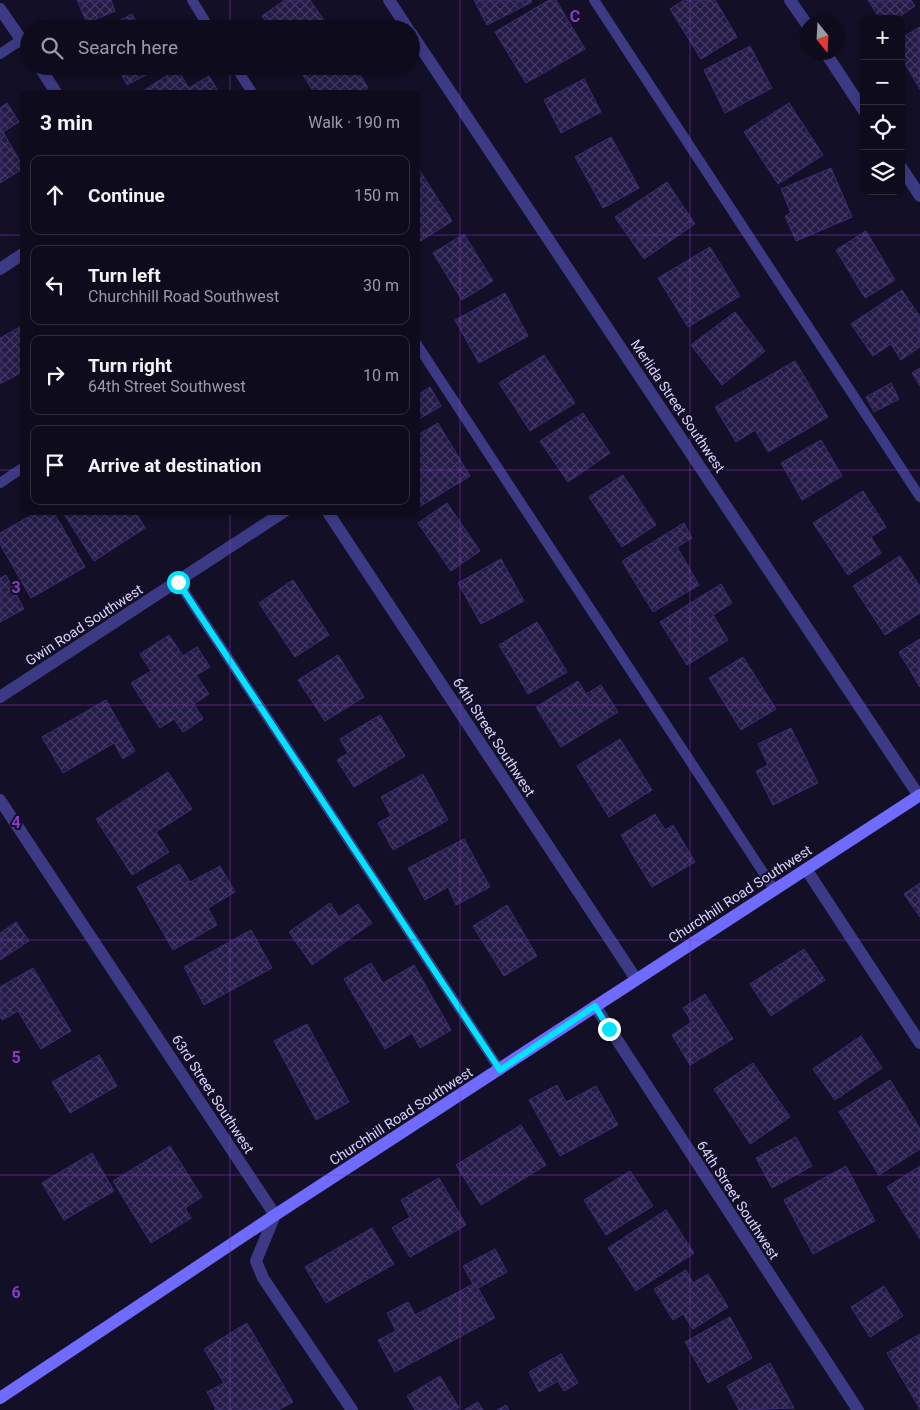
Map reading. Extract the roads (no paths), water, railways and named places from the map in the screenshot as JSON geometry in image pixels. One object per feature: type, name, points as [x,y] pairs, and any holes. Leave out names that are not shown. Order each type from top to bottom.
[{"type":"street","points":[[389,0],[402,20]]},
{"type":"street","points":[[790,0],[800,15]]},
{"type":"street","points":[[0,9],[20,39]]},
{"type":"street","name":"Merlida Street Southwest","points":[[420,46],[920,795]]},
{"type":"street","points":[[830,60],[860,105]]},
{"type":"street","points":[[45,75],[54,90]]},
{"type":"street","points":[[905,173],[920,196]]},
{"type":"street","points":[[0,269],[20,256]]},
{"type":"street","name":"Gwin Road Southwest","points":[[0,698],[279,515]]},
{"type":"street","name":"64th Street Southwest","points":[[330,515],[636,979]]},
{"type":"street","name":"Churchhill Road Southwest","points":[[0,1398],[275,1215],[920,795]]},
{"type":"street","name":"63rd Street Southwest","points":[[0,800],[275,1215]]},
{"type":"street","points":[[806,869],[920,1043]]},
{"type":"street","name":"64th Street Southwest","points":[[595,1006],[858,1410]]},
{"type":"street","points":[[275,1215],[256,1261],[263,1278],[352,1410]]},
{"type":"lane","points":[[192,0],[204,20]]},
{"type":"lane","points":[[594,0],[920,497]]},
{"type":"lane","points":[[0,54],[20,41]]},
{"type":"lane","points":[[241,75],[250,90]]},
{"type":"lane","points":[[420,349],[774,889]]},
{"type":"lane","points":[[0,483],[20,470]]},
{"type":"lane","points":[[178,582],[500,1070]]}]
